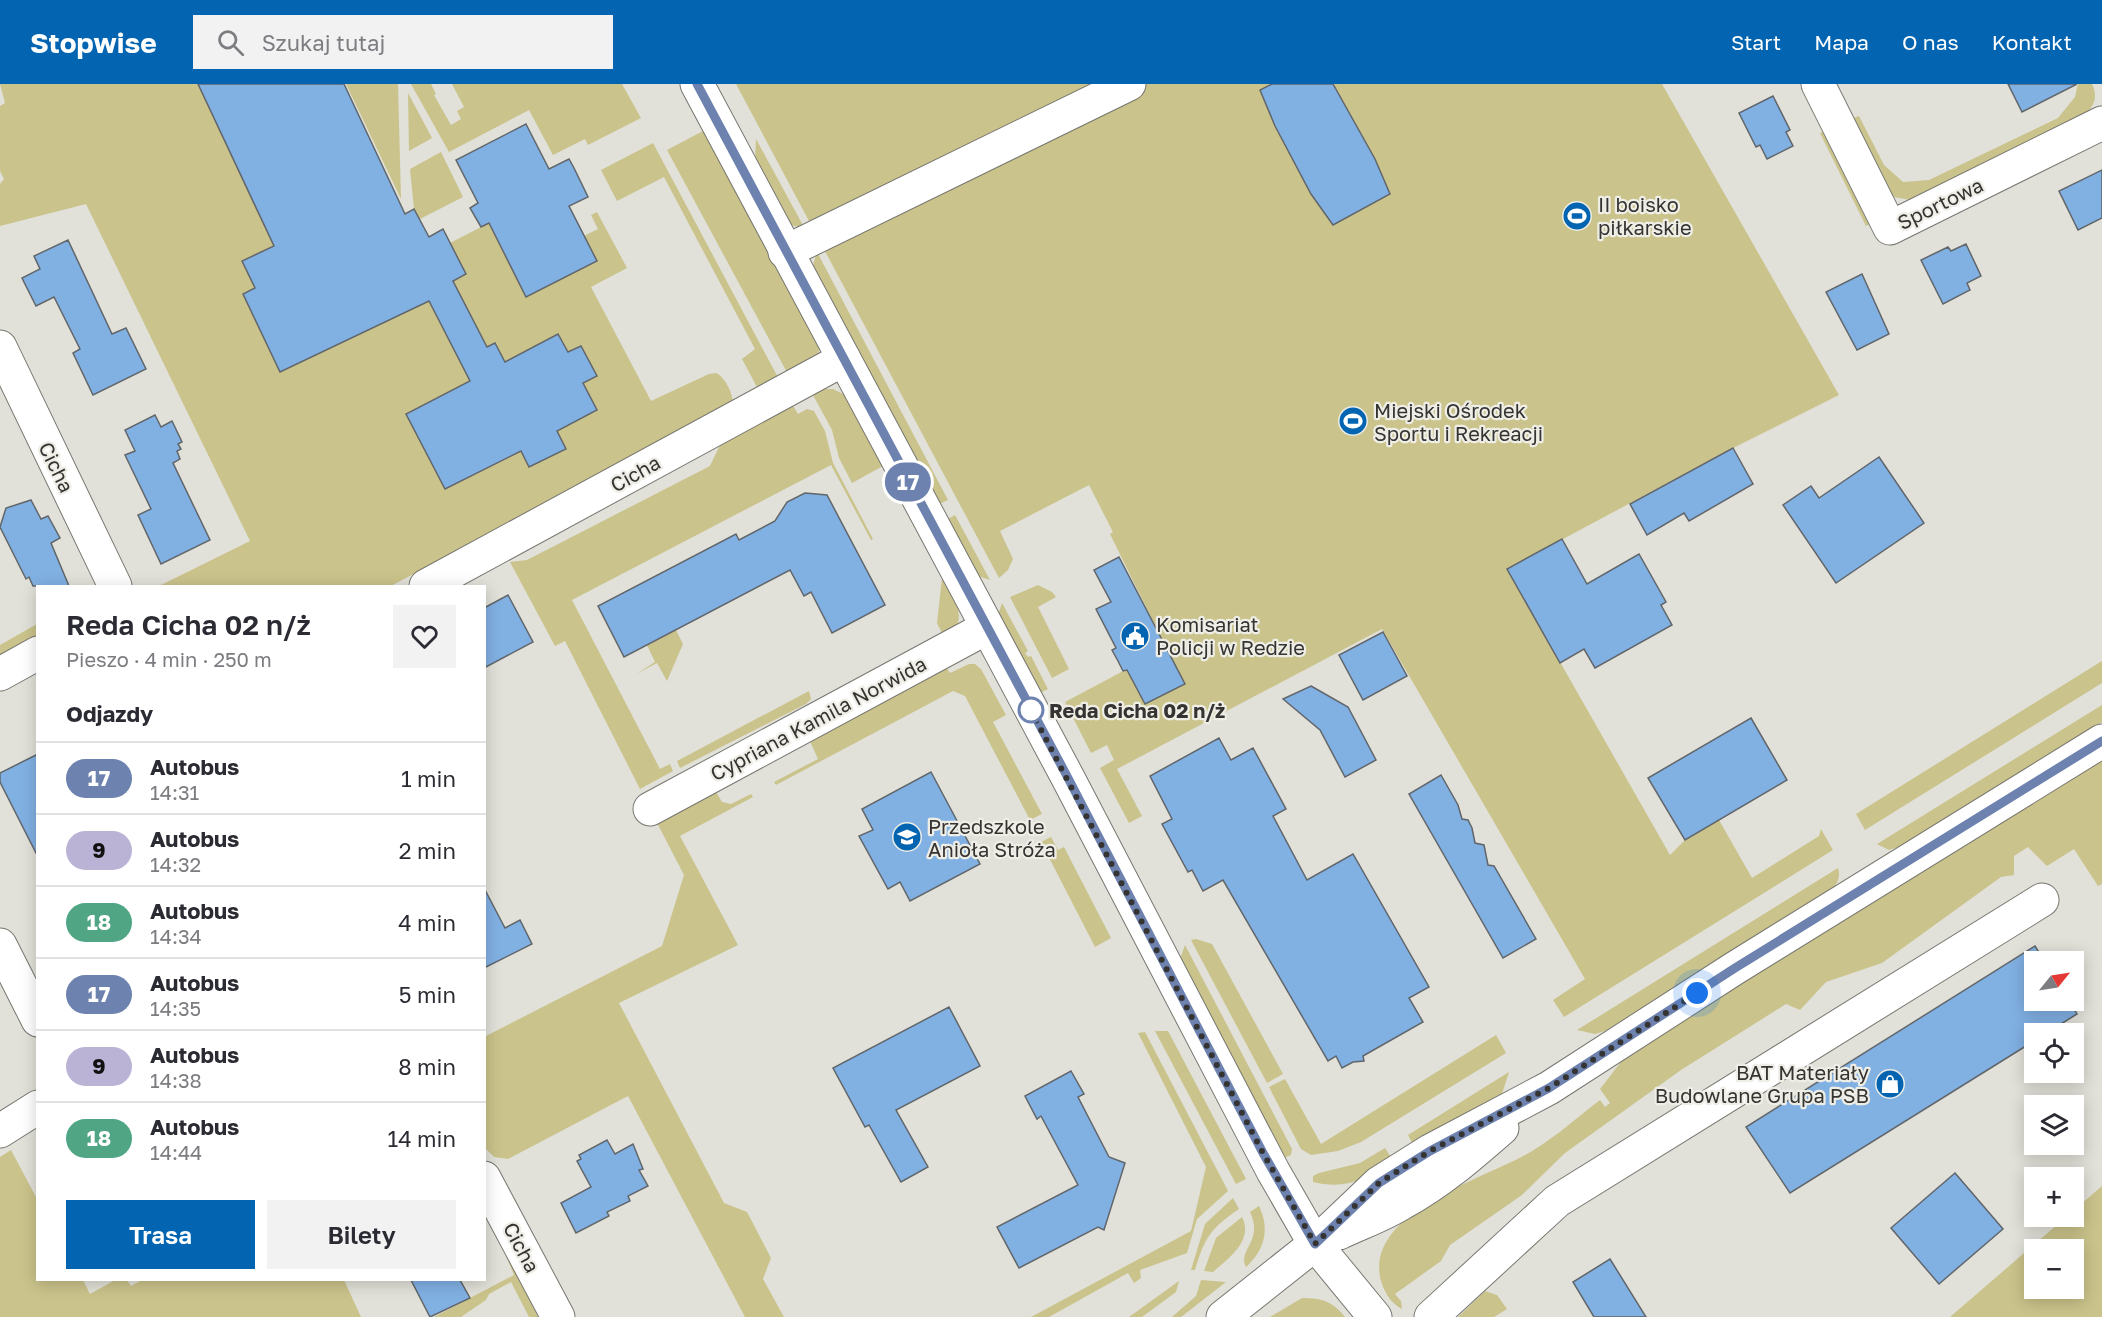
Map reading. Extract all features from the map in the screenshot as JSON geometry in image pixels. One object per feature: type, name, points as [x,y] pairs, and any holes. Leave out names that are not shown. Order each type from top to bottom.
[{"type":"street","points":[[697,84],[986,628],[1074,788],[1263,1153],[1315,1244],[1376,1317]]},
{"type":"street","points":[[785,252],[1129,84]]},
{"type":"street","name":"Sportowa","points":[[1818,84],[1890,228],[2102,123]]},
{"type":"street","name":"Cicha","points":[[0,347],[115,585]]},
{"type":"street","name":"Cicha","points":[[428,585],[844,359]]},
{"type":"street","name":"Cypriana Kamila Norwida","points":[[650,809],[986,628]]},
{"type":"street","points":[[0,674],[36,654]]},
{"type":"street","points":[[1223,1317],[1315,1244],[1379,1183],[1430,1151],[1549,1088],[1725,974],[2102,741]]},
{"type":"street","points":[[1431,1317],[1557,1202],[2042,900]]},
{"type":"street","points":[[0,945],[36,1016]]},
{"type":"street","points":[[0,1131],[36,1108]]},
{"type":"street","name":"Cicha","points":[[486,1182],[558,1317]]},
{"type":"shaded area","points":[[0,84],[198,84],[274,246],[242,261],[255,288],[243,294],[280,371],[428,300],[470,381],[406,414],[445,489],[521,451],[529,467],[565,449],[557,431],[597,410],[583,383],[596,375],[581,346],[568,352],[558,335],[496,366],[500,352],[495,343],[487,347],[453,281],[450,243],[489,223],[527,297],[584,236],[598,229],[591,215],[597,212],[627,268],[591,287],[651,401],[709,374],[716,373],[728,387],[733,404],[700,419],[393,585],[161,585],[250,541],[86,204],[0,226],[0,184],[4,179],[0,171],[0,106],[5,103]]},
{"type":"shaded area","points":[[346,84],[398,84],[401,199]]},
{"type":"shaded area","points":[[411,84],[431,84],[436,94],[434,95],[451,125],[461,119],[457,111],[464,107],[452,84],[622,84],[641,118],[588,145],[585,139],[553,155],[529,110],[449,152]]},
{"type":"shaded area","name":"Miejski Ośrodek Sportu i Rekreacji","points":[[736,84],[1662,84],[1839,395],[1733,448],[1507,569],[1670,855],[1685,840],[1719,820],[1752,878],[1819,836],[1821,829],[1833,850],[1564,1017],[1553,1000],[1585,979],[1382,629],[1117,769],[1142,816],[1129,823],[1100,768],[1114,760],[1107,745],[1091,753],[1065,702],[1127,669],[1145,704],[1184,684],[1110,534],[1113,532],[1089,485],[1000,531],[1013,559],[1008,570],[999,578]]},
{"type":"shaded area","points":[[2078,84],[2092,84],[2095,94],[2092,106],[2082,117],[1910,200],[1894,197],[1885,190],[1853,118],[1859,116],[1884,165],[1903,182],[1929,180],[2058,118],[2075,97]]},
{"type":"shaded area","points":[[408,93],[432,138],[409,151]]},
{"type":"shaded area","points":[[1827,130],[1872,223],[1866,226],[1820,133]]},
{"type":"shaded area","points":[[703,131],[820,347],[817,359],[790,378],[667,150]]},
{"type":"shaded area","points":[[756,139],[805,229],[791,225],[755,161]]},
{"type":"shaded area","points":[[653,143],[781,383],[762,389],[757,387],[742,359],[755,349],[664,177],[617,201],[601,170]]},
{"type":"shaded area","points":[[441,152],[463,197],[420,219],[414,209],[410,169]]},
{"type":"shaded area","points":[[817,252],[948,500],[937,505],[816,276],[813,265]]},
{"type":"shaded area","points":[[824,389],[833,389],[845,395],[883,466],[852,483],[839,458],[832,430],[813,395]]},
{"type":"shaded area","points":[[793,406],[798,414],[807,409],[814,411],[825,431],[833,463],[873,539],[871,540],[831,465],[572,600],[660,769],[670,764],[673,771],[640,789],[565,641],[555,646],[510,562],[527,560],[710,466],[720,445]]},
{"type":"shaded area","points":[[955,515],[990,580],[978,576],[946,520]]},
{"type":"shaded area","points":[[942,578],[955,601],[959,615],[955,629],[949,636],[946,630],[942,633],[937,623]]},
{"type":"shaded area","points":[[1038,585],[1052,592],[1056,597],[1038,607],[1069,669],[1052,678],[1010,597]]},
{"type":"shaded area","points":[[1002,603],[1028,651],[1025,653],[1028,657],[1031,656],[1048,689],[1038,694],[998,615]]},
{"type":"shaded area","points":[[36,625],[36,640],[0,658],[0,645]]},
{"type":"shaded area","points":[[676,630],[683,644],[667,681],[657,663],[636,674],[655,662],[647,645]]},
{"type":"shaded area","points":[[2102,661],[2102,683],[1865,830],[1856,814]]},
{"type":"shaded area","points":[[969,664],[975,664],[981,669],[1006,715],[993,722],[1042,814],[1030,820],[965,696],[953,691],[776,785],[774,782],[818,759],[810,741],[946,667],[950,673]]},
{"type":"shaded area","points":[[809,691],[811,699],[806,704],[680,768],[677,761]]},
{"type":"shaded area","points":[[2102,705],[2102,722],[1904,845],[1889,850],[1877,844]]},
{"type":"shaded area","points":[[2102,759],[2102,884],[2098,886],[2074,849],[2047,866],[2028,847],[2014,856],[2014,875],[2001,877],[1882,963],[1826,982],[1800,1010],[1786,1004],[1681,1070],[1565,1153],[1522,1195],[1450,1245],[1441,1261],[1395,1294],[1401,1301],[1402,1309],[1391,1300],[1380,1277],[1381,1253],[1393,1232],[1413,1214],[1465,1183],[1537,1148],[1600,1100],[1605,1107],[1610,1103],[1600,1089],[1627,1054]]},
{"type":"shaded area","points":[[715,790],[722,802],[731,804],[751,794],[753,797],[680,836],[738,945],[619,1003],[724,1203],[747,1212],[771,1258],[763,1279],[784,1317],[745,1317],[628,1096],[508,1159],[494,1157],[486,1149],[486,1036],[662,946],[684,875],[656,821]]},
{"type":"shaded area","points":[[1051,837],[1058,850],[1064,847],[1111,938],[1095,947],[1041,842]]},
{"type":"shaded area","points":[[1838,868],[1838,881],[1830,891],[1605,1031],[1595,1034],[1577,1030]]},
{"type":"shaded area","points":[[1196,939],[1212,944],[1283,1074],[1267,1083],[1191,940]]},
{"type":"shaded area","points":[[1185,945],[1292,1149],[1291,1155],[1284,1158],[1179,962]]},
{"type":"shaded area","points":[[1155,1031],[1168,1031],[1246,1179],[1236,1184]]},
{"type":"shaded area","points":[[1145,1032],[1228,1191],[1197,1219],[1187,1253],[1140,1270],[1141,1278],[1134,1283],[1128,1273],[1049,1317],[1031,1317],[1191,1231],[1206,1167],[1138,1033]]},
{"type":"shaded area","points":[[1496,1035],[1506,1053],[1361,1142],[1338,1151],[1311,1155],[1301,1149],[1269,1087],[1285,1079],[1321,1144]]},
{"type":"shaded area","points":[[1509,1072],[1502,1094],[1415,1148],[1408,1135]]},
{"type":"shaded area","points":[[1385,1148],[1394,1162],[1365,1178],[1336,1185],[1313,1182],[1313,1176],[1319,1173],[1360,1163]]},
{"type":"shaded area","points":[[11,1150],[36,1197],[36,1281],[84,1281],[90,1294],[113,1281],[128,1281],[131,1286],[140,1281],[344,1281],[361,1317],[0,1317],[0,1157]]},
{"type":"shaded area","points":[[2102,1186],[2102,1317],[1950,1317],[2024,1253],[2024,1299],[2084,1299],[2084,1239],[2040,1239],[2054,1227],[2084,1227],[2084,1202]]},
{"type":"shaded area","points":[[1233,1198],[1239,1209],[1215,1228],[1202,1249],[1195,1270],[1191,1270],[1205,1224]]},
{"type":"shaded area","points":[[1259,1206],[1264,1223],[1264,1239],[1258,1254],[1246,1267],[1245,1255],[1254,1230],[1250,1212]]},
{"type":"shaded area","points":[[1242,1217],[1245,1233],[1238,1248],[1213,1272],[1204,1271],[1216,1238]]},
{"type":"shaded area","points":[[503,1249],[507,1249],[538,1317],[529,1317],[511,1282],[489,1294],[486,1300],[461,1317],[434,1317],[514,1275]]},
{"type":"shaded area","points":[[1201,1280],[1226,1282],[1181,1317],[1172,1317],[1196,1296]]},
{"type":"shaded area","points":[[1179,1281],[1176,1292],[1142,1317],[1129,1317]]},
{"type":"shaded area","points":[[1485,1291],[1497,1295],[1507,1309],[1494,1317],[1458,1317]]},
{"type":"shaded area","points":[[1302,1298],[1326,1302],[1336,1307],[1345,1317],[1270,1317]]},
{"type":"building","points":[[198,84],[344,84],[405,214],[414,209],[429,237],[443,229],[466,274],[453,281],[487,347],[495,343],[505,362],[558,334],[568,352],[581,346],[597,376],[583,383],[597,410],[557,431],[566,449],[529,467],[521,451],[445,489],[406,414],[470,381],[429,301],[280,372],[243,294],[255,288],[242,261],[274,246]]},
{"type":"building","points":[[1272,84],[1333,84],[1375,159],[1390,194],[1333,225],[1311,194],[1275,126],[1260,90]]},
{"type":"building","points":[[2008,84],[2077,84],[2022,112]]},
{"type":"building","points":[[1773,96],[1790,130],[1786,132],[1793,146],[1767,159],[1760,145],[1756,147],[1739,113]]},
{"type":"building","points":[[526,124],[549,169],[569,159],[574,168],[588,197],[569,206],[597,261],[526,297],[489,223],[481,227],[470,208],[478,203],[456,160]]},
{"type":"building","points":[[2102,170],[2102,218],[2078,230],[2059,191]]},
{"type":"building","points":[[68,240],[112,334],[126,328],[146,369],[93,395],[73,353],[80,349],[54,297],[36,306],[22,278],[40,269],[34,256]]},
{"type":"building","points":[[1966,244],[1981,276],[1967,283],[1970,290],[1943,304],[1921,260],[1948,247],[1951,251]]},
{"type":"building","points":[[1862,274],[1889,334],[1857,350],[1826,292]]},
{"type":"building","points":[[155,415],[161,427],[172,421],[182,442],[178,444],[181,449],[177,451],[180,459],[173,463],[210,540],[161,564],[138,515],[151,509],[125,455],[135,451],[125,430]]},
{"type":"building","points":[[1733,448],[1753,484],[1689,521],[1684,513],[1647,535],[1630,504]]},
{"type":"building","points":[[1879,457],[1924,523],[1836,583],[1783,505],[1811,486],[1819,498]]},
{"type":"building","points":[[805,493],[827,495],[885,605],[832,633],[811,592],[804,596],[790,570],[624,657],[598,606],[736,534],[739,540],[775,521],[787,502]]},
{"type":"building","points":[[31,500],[41,519],[48,516],[60,538],[51,543],[69,585],[33,586],[29,577],[26,579],[0,527],[6,508]]},
{"type":"building","points":[[1562,539],[1587,584],[1639,554],[1666,602],[1661,605],[1672,625],[1595,668],[1584,649],[1560,663],[1507,569]]},
{"type":"building","name":"Komisariat Policji w Redzie","points":[[1119,557],[1185,684],[1145,704],[1127,670],[1123,671],[1112,650],[1116,648],[1096,609],[1111,602],[1094,570]]},
{"type":"building","points":[[508,595],[533,642],[486,667],[486,607]]},
{"type":"building","points":[[1383,632],[1407,676],[1363,700],[1339,655]]},
{"type":"building","points":[[1311,686],[1348,707],[1376,760],[1345,777],[1320,730],[1283,699]]},
{"type":"building","points":[[1751,718],[1787,780],[1685,840],[1648,778]]},
{"type":"building","points":[[1219,738],[1231,760],[1253,748],[1286,809],[1273,816],[1307,880],[1353,854],[1429,987],[1409,998],[1423,1022],[1363,1056],[1364,1061],[1353,1062],[1342,1068],[1336,1056],[1328,1061],[1223,880],[1203,891],[1192,870],[1188,872],[1162,824],[1172,819],[1150,776]]},
{"type":"building","points":[[36,755],[36,853],[0,782],[0,773]]},
{"type":"building","name":"Przedszkole Anioła Stróża","points":[[931,772],[980,864],[910,901],[900,882],[888,889],[859,836],[873,830],[862,809]]},
{"type":"building","points":[[1441,775],[1458,805],[1462,819],[1468,820],[1472,828],[1475,843],[1484,845],[1488,865],[1494,866],[1536,939],[1503,958],[1409,794]]},
{"type":"building","points":[[486,892],[505,928],[520,920],[532,944],[486,967]]},
{"type":"building","name":"BAT Materiały Budowlane Grupa PSB","points":[[2035,946],[2038,951],[2027,951]]},
{"type":"building","name":"BAT Materiały Budowlane Grupa PSB","points":[[2024,953],[2024,1011],[2075,1011],[2077,1014],[2063,1023],[2024,1023],[2024,1047],[1790,1193],[1746,1127]]},
{"type":"building","points":[[949,1007],[980,1066],[896,1110],[928,1167],[901,1182],[869,1125],[865,1127],[833,1068]]},
{"type":"building","points":[[1071,1071],[1084,1094],[1078,1097],[1109,1157],[1125,1163],[1104,1230],[1098,1227],[1019,1268],[997,1227],[1078,1185],[1041,1116],[1037,1119],[1025,1096]]},
{"type":"building","points":[[607,1140],[615,1154],[633,1144],[643,1169],[639,1170],[648,1186],[628,1196],[630,1201],[607,1212],[609,1216],[576,1233],[561,1203],[591,1187],[577,1161],[581,1159],[579,1155]]},
{"type":"building","points":[[1955,1173],[2003,1229],[1939,1284],[1891,1228]]},
{"type":"building","points":[[1610,1259],[1646,1317],[1594,1317],[1573,1282]]},
{"type":"building","points":[[412,1281],[461,1281],[470,1298],[430,1317]]},
{"type":"bus line","name":"17","points":[[697,84],[928,520],[1068,778],[1263,1153],[1315,1244],[1379,1183],[1430,1151],[1549,1088],[1735,968],[2102,741]]},
{"type":"place","name":"II boisko piłkarskie","points":[[1577,216]]},
{"type":"place","name":"Miejski Ośrodek Sportu i Rekreacji","points":[[1353,421]]},
{"type":"place","name":"Komisariat Policji w Redzie","points":[[1135,636]]},
{"type":"place","name":"Reda Cicha 02 n/ż","points":[[1031,710]]},
{"type":"place","name":"Przedszkole Anioła Stróża","points":[[907,837]]},
{"type":"place","name":"BAT Materiały Budowlane Grupa PSB","points":[[1890,1084]]},
{"type":"route","points":[[1031,710],[1026,701],[1263,1153],[1315,1244],[1379,1183],[1430,1151],[1549,1088],[1697,993]]}]
